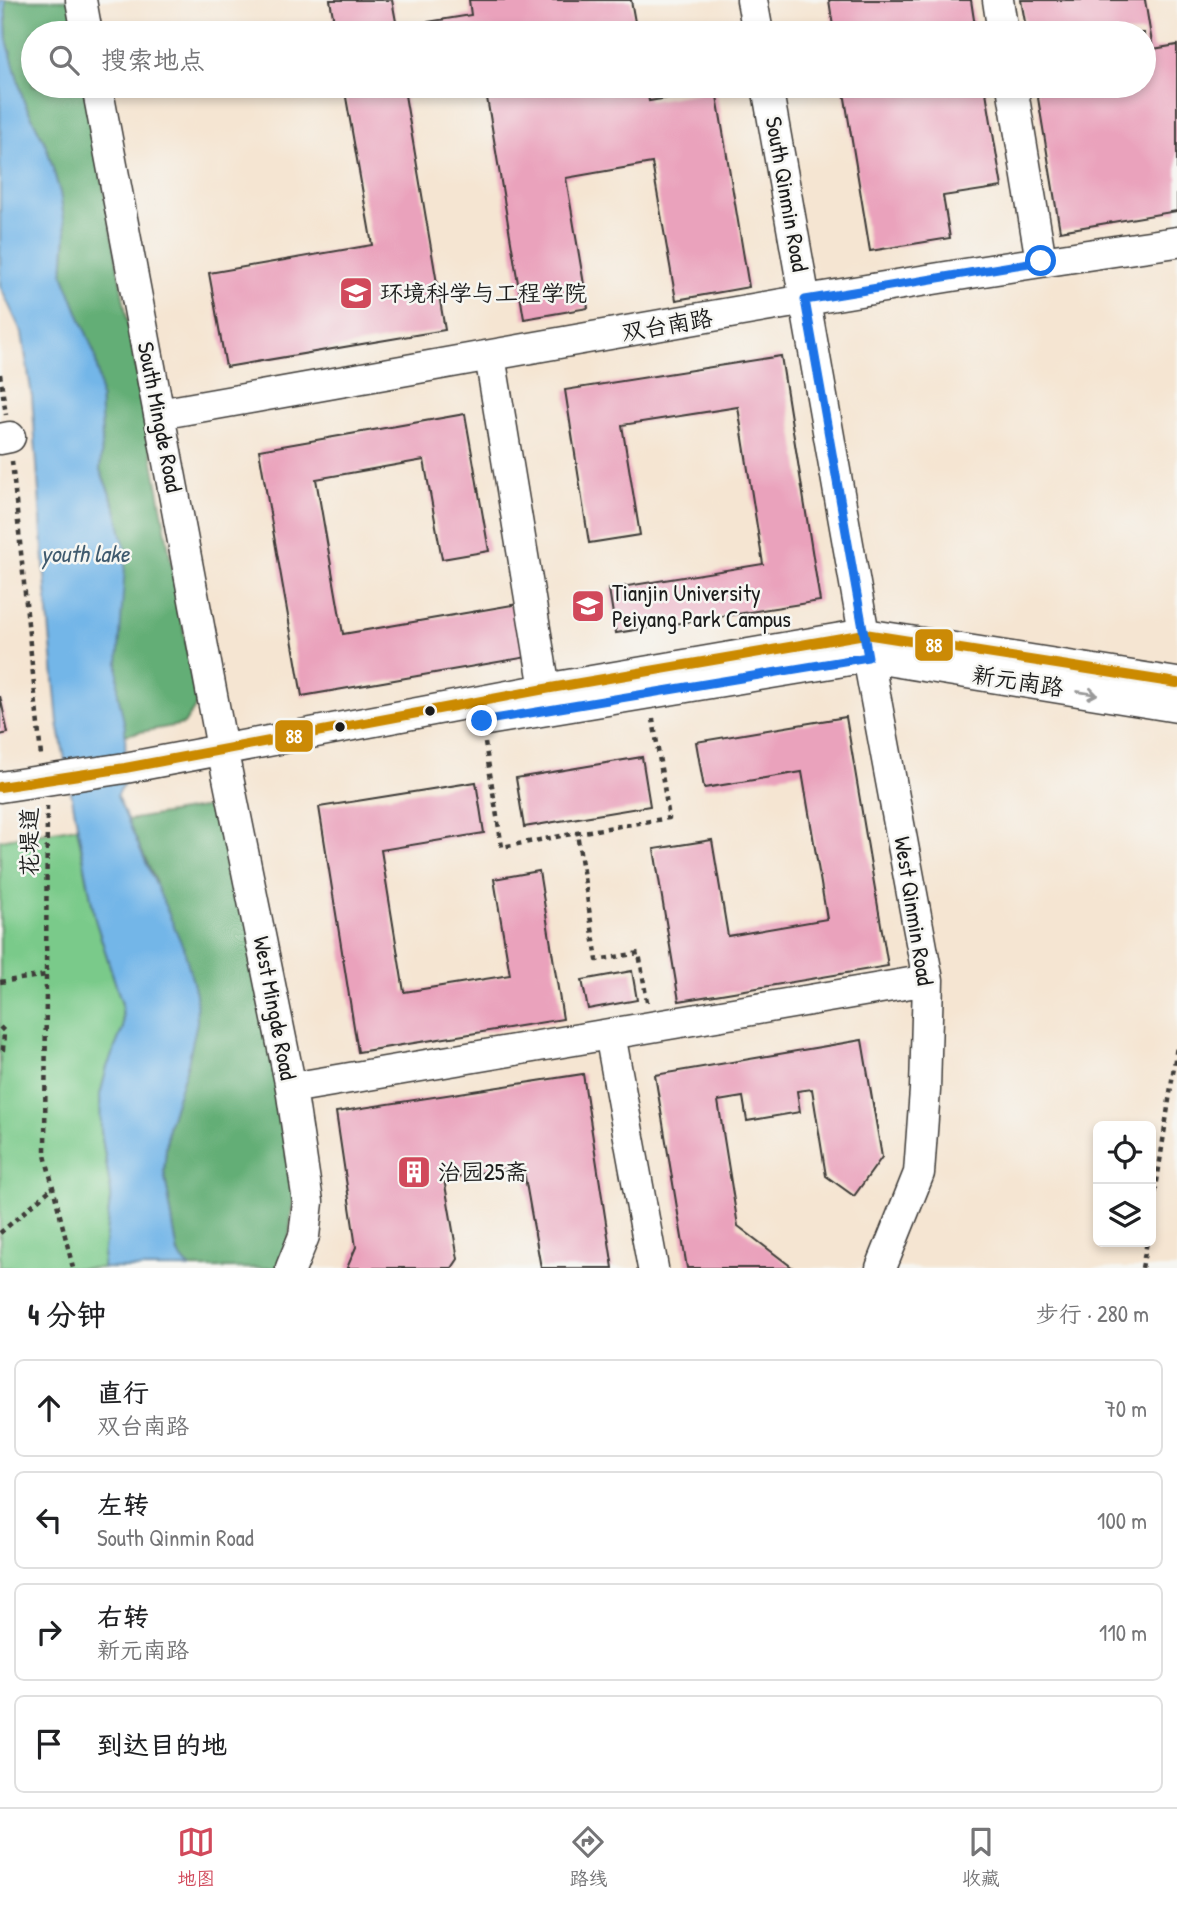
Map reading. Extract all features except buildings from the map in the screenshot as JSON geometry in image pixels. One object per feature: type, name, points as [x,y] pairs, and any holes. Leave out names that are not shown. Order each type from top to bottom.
[{"type":"street","points":[[81,0],[85,21]]},
{"type":"street","points":[[752,0],[756,21]]},
{"type":"street","points":[[998,0],[1001,21]]},
{"type":"street","name":"South Mingde Road","points":[[99,98],[224,756]]},
{"type":"street","name":"South Qinmin Road","points":[[769,98],[867,645]]},
{"type":"street","points":[[1014,98],[1041,261]]},
{"type":"street","name":"双台南路","points":[[159,414],[805,300],[1041,261],[1177,242]]},
{"type":"street","points":[[490,356],[545,689]]},
{"type":"street","points":[[0,787],[58,784],[125,774],[545,689],[867,645],[1177,683]]},
{"type":"street","name":"新元南路","points":[[224,756],[482,721],[649,693],[867,645],[1177,707]]},
{"type":"street","name":"West Qinmin Road","points":[[867,645],[928,980],[925,1090],[919,1173],[881,1268]]},
{"type":"street","name":"West Mingde Road","points":[[224,756],[291,1088],[308,1202],[304,1236],[291,1268]]},
{"type":"street","points":[[0,801],[58,784]]},
{"type":"street","points":[[291,1088],[928,980]]},
{"type":"street","points":[[610,1034],[653,1268]]},
{"type":"path","name":"花堤道","points":[[0,374],[38,742],[58,784],[46,975],[45,1154],[73,1268]]},
{"type":"path","points":[[482,721],[502,847],[669,818],[649,693]]},
{"type":"path","points":[[577,833],[597,960],[639,953],[651,1027]]},
{"type":"path","points":[[0,982],[46,975]]},
{"type":"path","points":[[0,1027],[4,1031],[4,1041],[0,1054]]},
{"type":"path","points":[[1156,1188],[1177,1046]]},
{"type":"path","points":[[0,1233],[53,1187]]},
{"type":"path","points":[[1142,1268],[1146,1247]]},
{"type":"green space","points":[[5,0],[70,0],[74,21],[21,21],[21,91],[7,40]]},
{"type":"green space","points":[[23,98],[87,98],[197,704],[184,724],[124,735],[118,694],[116,509],[100,470],[100,388],[95,355],[63,274],[66,232],[60,193],[46,145]]},
{"type":"green space","points":[[233,803],[296,1177],[288,1247],[277,1268],[190,1268],[178,1254],[164,1171],[168,1127],[188,1063],[155,879],[127,820]]},
{"type":"green space","points":[[77,827],[95,919],[122,1004],[123,1028],[117,1046],[101,1132],[111,1192],[102,1268],[0,1268],[0,840]]},
{"type":"water","name":"youth lake","points":[[0,0],[5,0],[7,40],[21,98],[46,145],[60,193],[66,232],[63,274],[95,355],[100,388],[100,470],[116,509],[126,552],[118,694],[125,727],[126,780],[117,796],[184,949],[196,994],[197,1022],[188,1063],[168,1127],[164,1171],[178,1254],[190,1268],[102,1268],[111,1192],[101,1132],[100,1095],[107,1067],[123,1028],[122,1004],[95,919],[58,723],[32,396],[22,333],[0,286]]},
{"type":"transit line","name":"88","points":[[0,787],[125,768],[545,689],[865,634],[1177,683]]},
{"type":"place","name":"环境科学与工程学院","points":[[356,293]]},
{"type":"place","name":"Tianjin University Peiyang Park Campus","points":[[588,606]]},
{"type":"place","name":"治园25斋","points":[[414,1172]]},
{"type":"route","points":[[482,721],[868,657],[805,300],[1041,261]]}]
